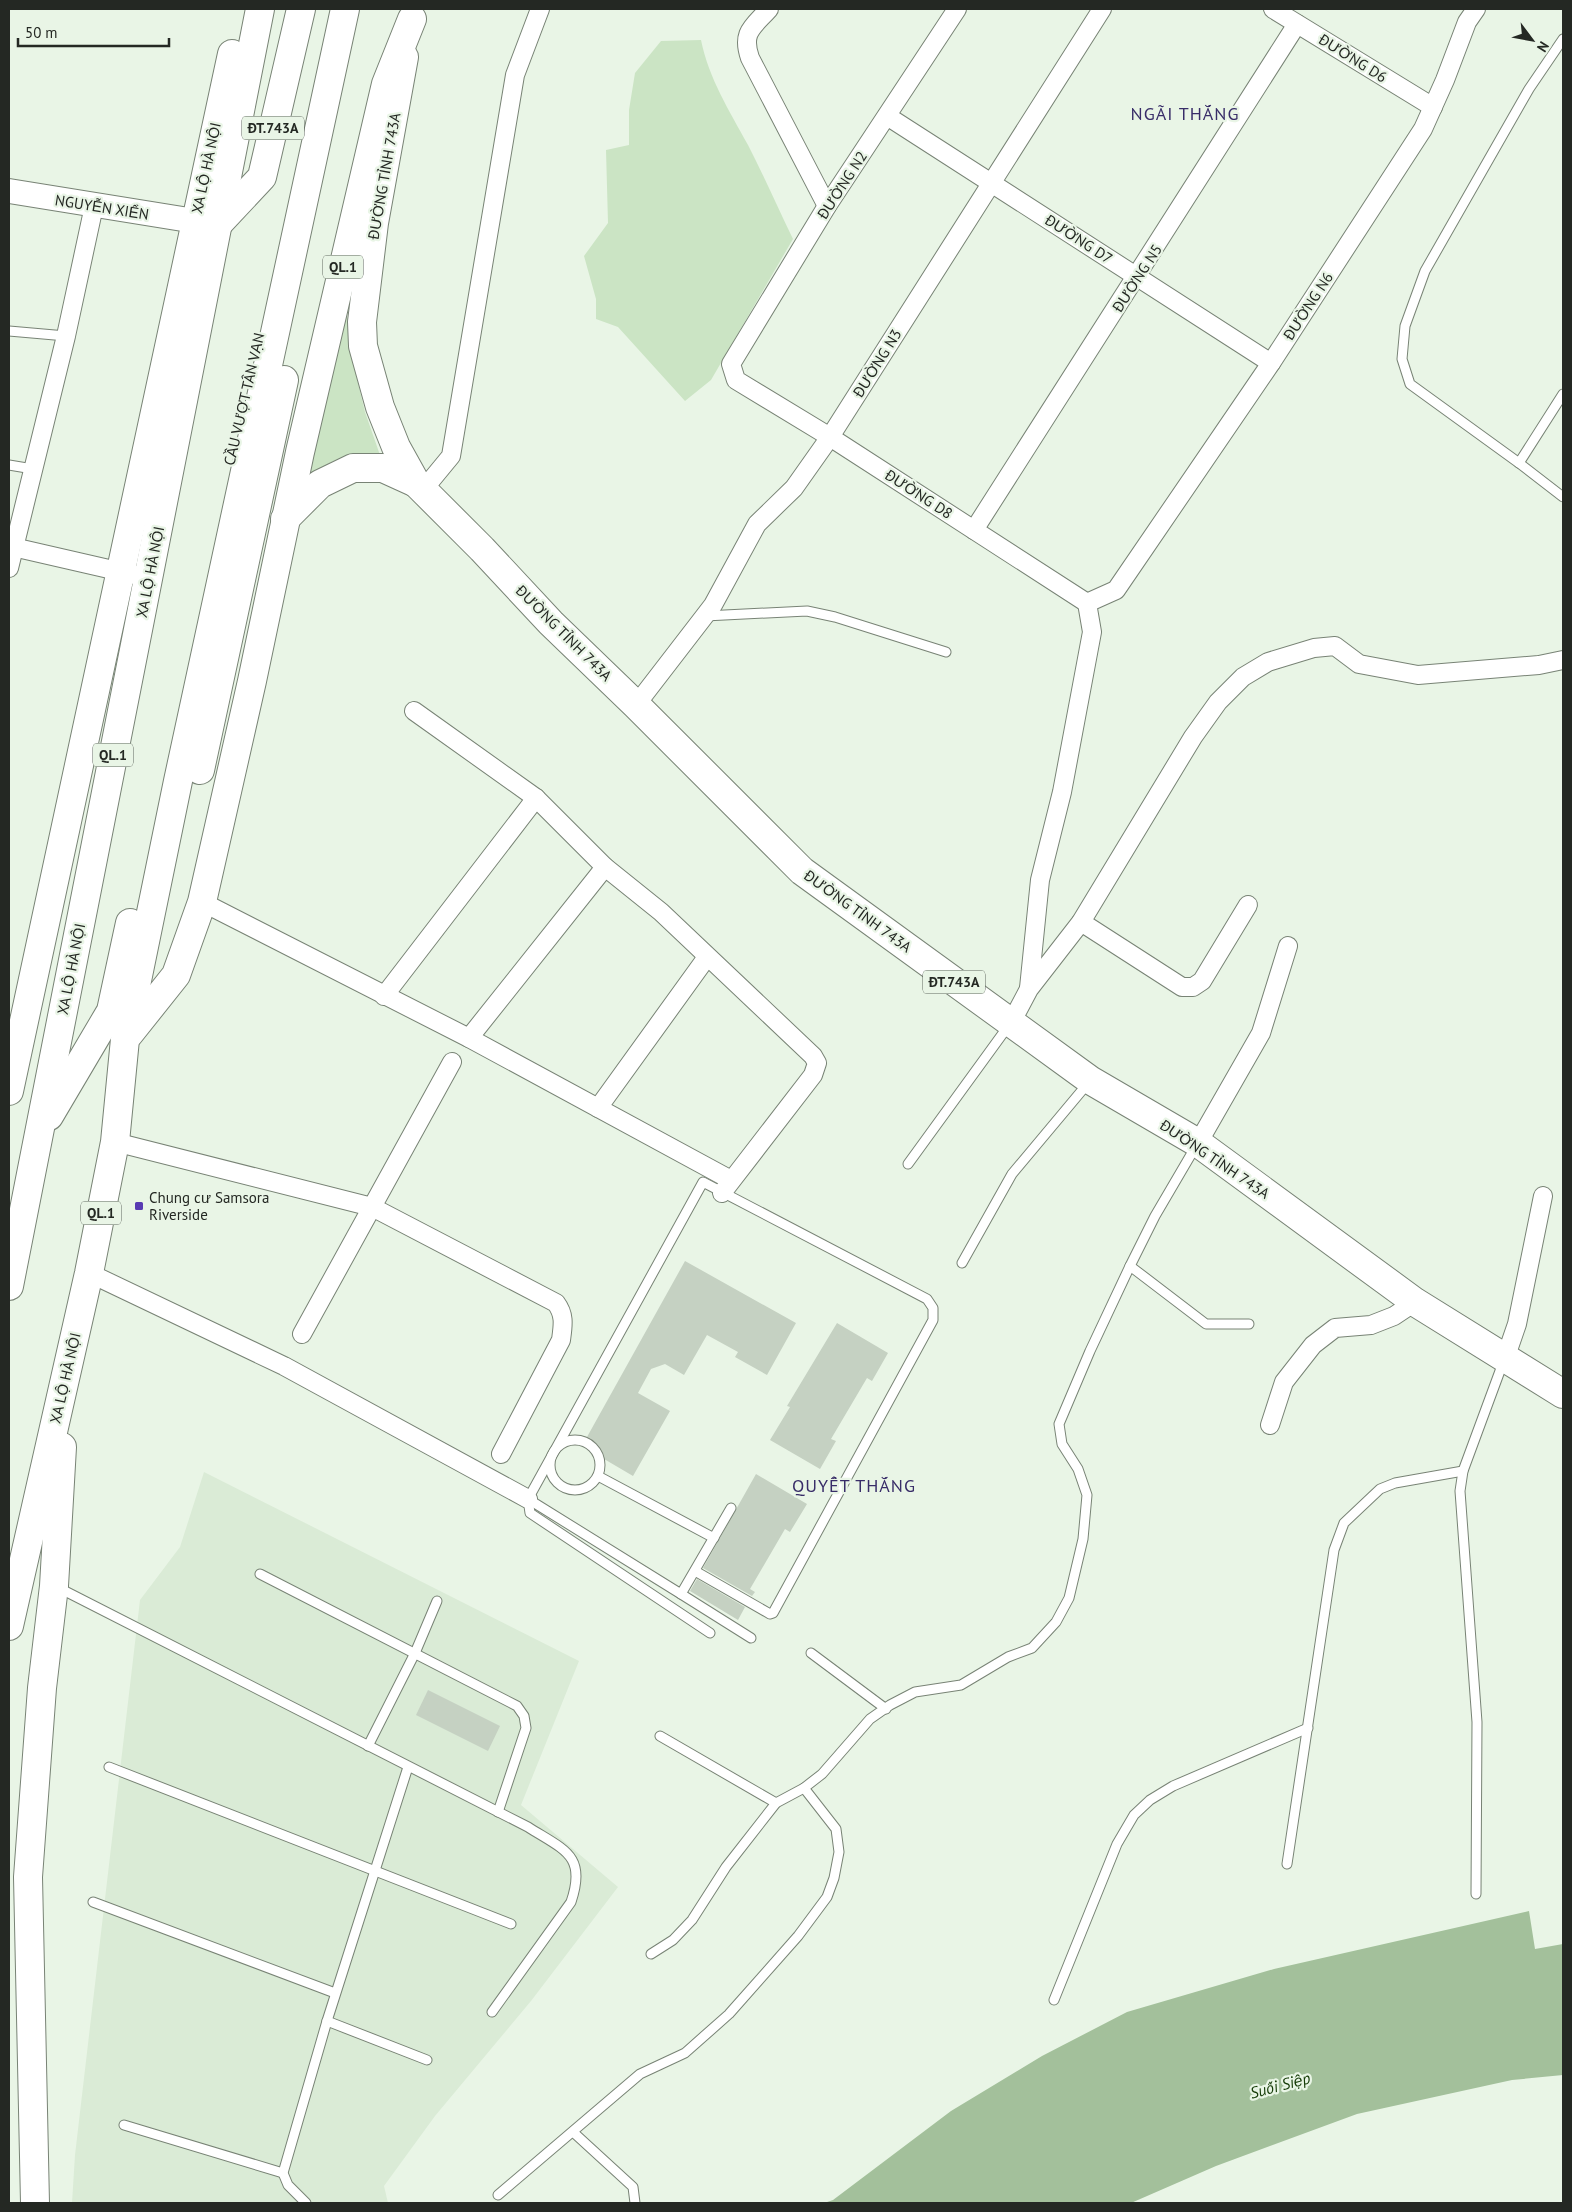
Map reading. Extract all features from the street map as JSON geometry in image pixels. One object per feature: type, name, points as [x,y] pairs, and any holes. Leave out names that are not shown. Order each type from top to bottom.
[{"type":"main road","name":"XA LỘ HÀ NỘI","points":[[9,1286],[148,578],[242,9]]},
{"type":"main road","name":"XA LỘ HÀ NỘI","points":[[9,1091],[122,572],[207,223],[226,171],[260,9]]},
{"type":"main road","name":"CẦU VƯỢT TÂN VẠN","points":[[178,786],[218,514],[334,9]]},
{"type":"main road","name":"CẦU VƯỢT TÂN VẠN","points":[[178,786],[345,9]]},
{"type":"main road","name":"QL.1","points":[[178,786],[269,452],[360,9]]},
{"type":"main road","name":"ĐT.743A","points":[[207,223],[262,177],[299,11]]},
{"type":"main road","name":"QL.1","points":[[125,1039],[176,975],[202,902],[286,519],[386,84],[413,14]]},
{"type":"main road","name":"ĐƯỜNG TỈNH 743A","points":[[413,14],[374,223],[362,322],[363,346],[380,407],[396,447],[420,487],[482,549],[551,624],[636,704],[802,871],[1090,1080],[1198,1144],[1415,1302],[1506,1356],[1563,1394]]},
{"type":"main road","name":"NGUYỄN XIỂN","points":[[9,191],[207,223]]},
{"type":"main road","name":"ĐƯỜNG TỈNH 743A","points":[[286,519],[320,484],[353,468],[383,468],[420,487]]},
{"type":"main road","name":"XA LỘ HÀ NỘI","points":[[9,1626],[89,1273],[114,1142],[125,1039],[178,786]]},
{"type":"main road","name":"XA LỘ HÀ NỘI","points":[[38,1135],[111,1011],[178,786]]},
{"type":"main road","points":[[34,2203],[28,1877],[42,1688],[54,1586],[60,1498],[64,1386]]},
{"type":"street","points":[[420,487],[451,456],[515,75],[540,9]]},
{"type":"street","points":[[769,9],[747,33],[746,46],[750,58],[827,206]]},
{"type":"street","name":"ĐƯỜNG N2","points":[[731,364],[827,206],[957,9]]},
{"type":"street","name":"ĐƯỜNG N3","points":[[636,704],[713,605],[757,524],[794,488],[830,437],[1102,9]]},
{"type":"street","name":"ĐƯỜNG D6","points":[[1273,9],[1433,107]]},
{"type":"street","name":"ĐƯỜNG N6","points":[[1087,603],[1116,590],[1271,363],[1423,129],[1471,10]]},
{"type":"street","name":"ĐƯỜNG N5","points":[[974,530],[1138,276],[1297,24]]},
{"type":"street","name":"ĐƯỜNG D7","points":[[887,116],[1271,363]]},
{"type":"street","points":[[9,568],[66,336],[94,206]]},
{"type":"street","name":"ĐƯỜNG D8","points":[[731,364],[736,380],[830,437],[1087,603]]},
{"type":"street","points":[[13,546],[148,578]]},
{"type":"street","points":[[1029,989],[1040,880],[1062,792],[1092,632],[1087,603]]},
{"type":"street","points":[[1011,1023],[1029,989],[1081,922],[1193,737],[1213,709],[1243,677],[1268,662],[1314,648],[1335,646],[1359,664],[1418,675],[1539,665],[1563,660]]},
{"type":"street","points":[[202,902],[469,1038],[598,1108],[727,1186],[813,1075],[817,1063],[813,1056],[661,912],[606,867],[536,798],[414,711]]},
{"type":"street","points":[[384,996],[536,798]]},
{"type":"street","points":[[469,1038],[606,867]]},
{"type":"street","points":[[1081,922],[1182,987],[1193,988],[1202,981],[1248,905]]},
{"type":"street","points":[[1198,1144],[1261,1033],[1288,946]]},
{"type":"street","points":[[598,1108],[707,957]]},
{"type":"street","points":[[302,1334],[452,1062]]},
{"type":"street","points":[[114,1142],[372,1207],[556,1303],[563,1312],[564,1324],[560,1340],[501,1454]]},
{"type":"street","points":[[1506,1356],[1517,1324],[1543,1196]]},
{"type":"street","points":[[89,1273],[284,1366],[528,1500]]},
{"type":"street","points":[[1270,1425],[1284,1382],[1313,1344],[1335,1328],[1371,1325],[1394,1316],[1415,1302]]},
{"type":"lane","points":[[1563,39],[1530,89],[1425,271],[1405,326],[1402,360],[1410,384],[1519,462],[1563,497]]},
{"type":"lane","points":[[9,331],[66,336]]},
{"type":"lane","points":[[1519,462],[1563,394]]},
{"type":"lane","points":[[9,465],[33,469]]},
{"type":"lane","points":[[704,616],[807,611],[835,617],[946,652]]},
{"type":"lane","points":[[908,1164],[1011,1023]]},
{"type":"lane","points":[[962,1264],[1012,1174],[1090,1080]]},
{"type":"lane","points":[[651,1954],[673,1940],[692,1920],[726,1867],[776,1803],[804,1788],[822,1774],[870,1719],[915,1692],[961,1685],[1008,1657],[1032,1648],[1056,1622],[1069,1598],[1083,1539],[1087,1495],[1078,1470],[1062,1444],[1059,1424],[1090,1350],[1130,1266],[1155,1216],[1198,1144]]},
{"type":"lane","points":[[695,1571],[770,1614],[773,1613],[933,1320],[933,1308],[926,1299],[727,1186],[703,1182],[528,1500],[530,1513],[710,1633]]},
{"type":"lane","points":[[1130,1266],[1206,1324],[1249,1324]]},
{"type":"lane","points":[[1476,1894],[1477,1722],[1460,1492],[1463,1471],[1506,1356]]},
{"type":"lane","points":[[576,1440],[591,1446],[600,1460],[598,1476],[586,1487],[570,1490],[563,1487],[556,1482],[550,1466],[554,1451],[568,1441],[576,1440]]},
{"type":"lane","points":[[1287,1864],[1334,1550],[1344,1523],[1380,1490],[1395,1483],[1463,1471]]},
{"type":"lane","points":[[598,1476],[714,1538]]},
{"type":"lane","points":[[528,1500],[751,1638]]},
{"type":"lane","points":[[681,1594],[731,1508]]},
{"type":"lane","points":[[260,1574],[517,1706],[524,1716],[526,1728],[498,1812]]},
{"type":"lane","points":[[54,1586],[528,1827],[563,1850],[574,1860],[577,1884],[571,1902],[492,2012]]},
{"type":"lane","points":[[368,1746],[415,1653],[437,1602]]},
{"type":"lane","points":[[811,1653],[886,1708]]},
{"type":"lane","points":[[1054,2000],[1117,1844],[1134,1815],[1150,1800],[1173,1786],[1308,1728]]},
{"type":"lane","points":[[660,1736],[776,1803]]},
{"type":"lane","points":[[306,2203],[288,2185],[283,2173],[327,2021],[408,1766]]},
{"type":"lane","points":[[109,1767],[512,1924]]},
{"type":"lane","points":[[498,2195],[640,2074],[685,2053],[728,2014],[773,1966],[827,1897],[834,1878],[839,1852],[836,1829],[804,1788]]},
{"type":"lane","points":[[93,1902],[336,1993]]},
{"type":"lane","points":[[327,2021],[427,2060]]},
{"type":"lane","points":[[124,2125],[283,2173]]},
{"type":"lane","points":[[573,2132],[633,2187],[635,2203]]},
{"type":"shaded area","points":[[701,40],[714,81],[754,157],[793,239],[711,380],[685,401],[618,327],[596,319],[596,299],[584,256],[608,223],[606,150],[629,145],[629,110],[635,73],[661,41]]},
{"type":"shaded area","points":[[345,298],[351,354],[365,412],[381,458],[361,453],[331,462],[306,480]]},
{"type":"shaded area","points":[[204,1472],[579,1661],[521,1805],[618,1887],[531,2001],[435,2116],[384,2186],[388,2203],[72,2203],[75,2155],[140,1600],[180,1547]]},
{"type":"water","name":"Suối Siệp","points":[[1529,1911],[1535,1949],[1563,1944],[1563,2075],[1512,2080],[1357,2114],[1216,2166],[1131,2203],[824,2203],[833,2200],[951,2111],[1042,2056],[1127,2012],[1274,1969]]},
{"type":"building","points":[[685,1261],[796,1323],[767,1375],[735,1357],[738,1352],[707,1335],[684,1375],[665,1364],[651,1369],[638,1393],[670,1411],[633,1476],[582,1446]]},
{"type":"building","points":[[837,1323],[888,1353],[872,1381],[867,1378],[831,1439],[836,1441],[820,1469],[770,1440],[790,1407],[787,1406]]},
{"type":"building","points":[[756,1474],[807,1504],[790,1532],[785,1529],[750,1589],[755,1592],[752,1596],[703,1568]]},
{"type":"building","points":[[697,1579],[745,1607],[738,1620],[690,1591]]},
{"type":"building","points":[[428,1690],[500,1726],[488,1751],[416,1715]]},
{"type":"place","name":"Chung cư Samsora Riverside","points":[[139,1206]]},
{"type":"district","name":"NGÃI THẮNG","points":[[1185,113]]},
{"type":"district","name":"QUYẾT THẮNG","points":[[854,1485]]}]
